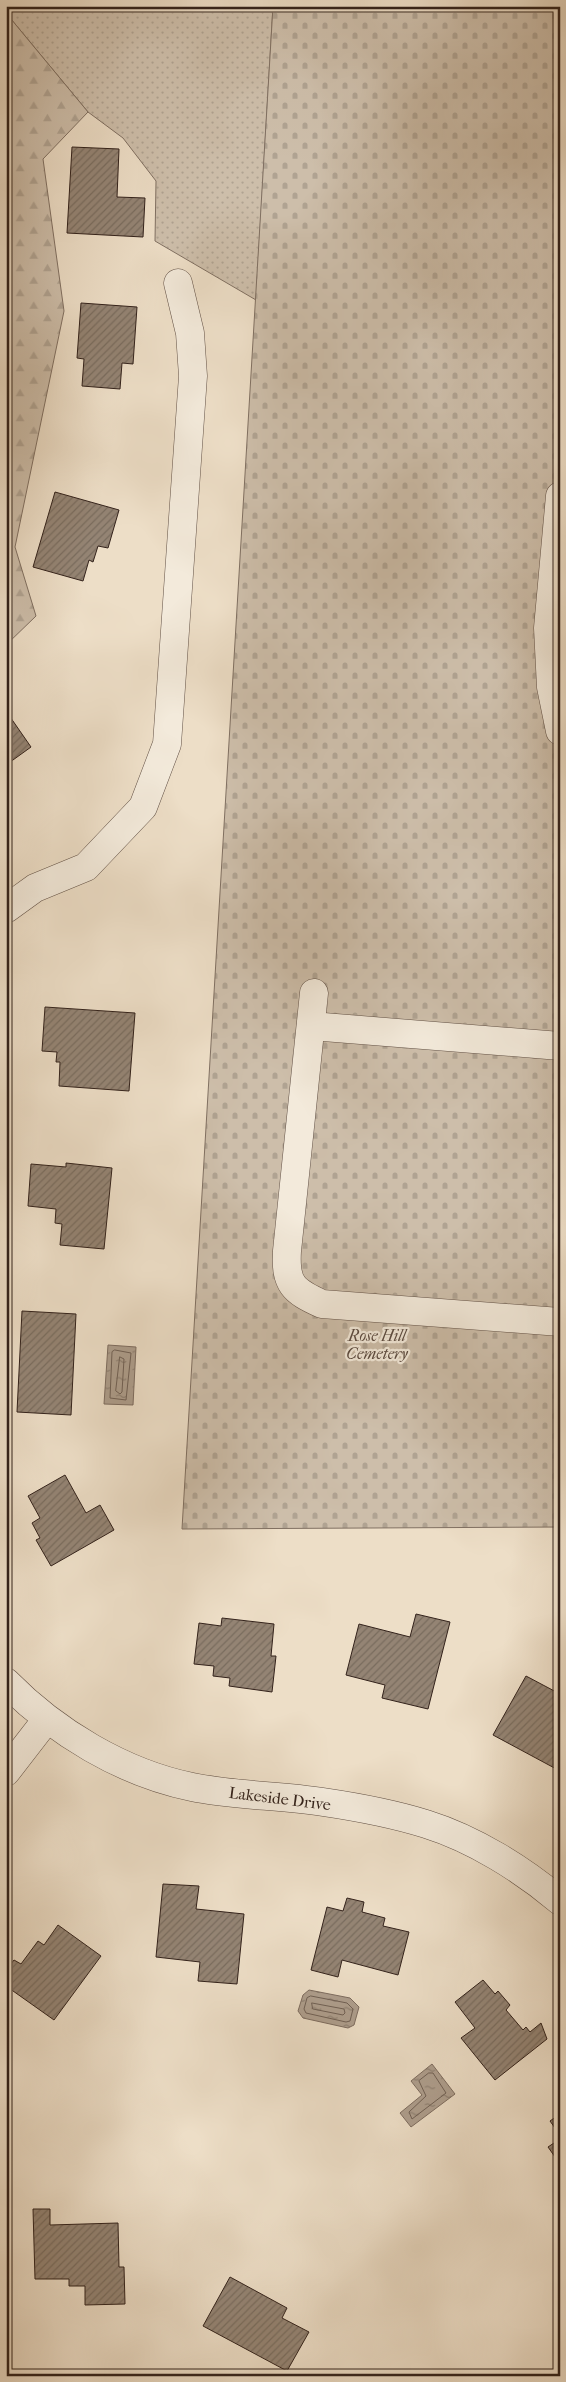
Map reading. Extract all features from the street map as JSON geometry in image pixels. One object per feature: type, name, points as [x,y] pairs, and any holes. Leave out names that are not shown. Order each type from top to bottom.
[{"type":"street","points":[[6,909],[35,888],[86,867],[143,807],[166,744],[193,376],[190,333],[178,282]]},
{"type":"street","points":[[559,507],[548,628],[548,655],[550,687],[560,731]]},
{"type":"street","points":[[314,993],[287,1251],[286,1269],[291,1286],[305,1296],[322,1304],[560,1322]]},
{"type":"street","points":[[310,1026],[560,1046]]},
{"type":"street","name":"Lakeside Drive","points":[[6,1682],[23,1700],[47,1719],[89,1746],[138,1770],[190,1786],[243,1795],[322,1802],[425,1824],[449,1832],[472,1843],[539,1884],[560,1901]]},
{"type":"street","points":[[6,1772],[47,1719]]},
{"type":"green space","points":[[6,6],[273,6],[256,300],[155,241],[156,181],[123,138],[88,112],[6,13]]},
{"type":"green space","name":"Rose Hill Cemetery","points":[[273,6],[560,6],[560,1527],[182,1529]]},
{"type":"green space","points":[[6,13],[88,112],[43,159],[64,311],[15,547],[36,616],[6,645]]},
{"type":"water","points":[[108,1345],[136,1347],[133,1405],[104,1404]]},
{"type":"water","points":[[309,1990],[350,1998],[359,2007],[354,2025],[348,2028],[303,2018],[298,2011],[303,1995]]},
{"type":"water","points":[[432,2064],[455,2094],[411,2127],[400,2113],[422,2095],[411,2081]]},
{"type":"building","points":[[72,147],[119,149],[117,197],[145,198],[143,237],[67,233]]},
{"type":"building","points":[[81,303],[137,307],[133,364],[122,363],[120,389],[82,386],[84,359],[77,358]]},
{"type":"building","points":[[55,492],[119,510],[108,548],[98,546],[93,562],[89,560],[83,581],[33,567]]},
{"type":"building","points":[[6,711],[31,747],[6,765]]},
{"type":"building","points":[[45,1007],[135,1013],[129,1091],[59,1086],[60,1062],[56,1062],[57,1052],[42,1051]]},
{"type":"building","points":[[66,1163],[112,1168],[104,1249],[60,1245],[62,1224],[55,1223],[56,1209],[28,1206],[31,1164],[66,1167]]},
{"type":"building","points":[[22,1311],[76,1314],[71,1415],[17,1412]]},
{"type":"building","points":[[65,1475],[86,1513],[100,1505],[114,1530],[51,1566],[36,1540],[40,1538],[32,1523],[40,1518],[28,1496]]},
{"type":"building","points":[[416,1614],[450,1622],[428,1709],[382,1698],[385,1685],[346,1675],[359,1624],[410,1637]]},
{"type":"building","points":[[222,1618],[274,1624],[271,1656],[276,1656],[272,1692],[229,1686],[230,1678],[213,1676],[214,1666],[194,1664],[199,1623],[221,1626]]},
{"type":"building","points":[[526,1676],[560,1694],[560,1771],[493,1735]]},
{"type":"building","points":[[163,1884],[199,1886],[196,1909],[244,1914],[237,1984],[198,1981],[200,1962],[156,1957]]},
{"type":"building","points":[[347,1898],[364,1902],[362,1912],[385,1918],[383,1926],[409,1932],[398,1975],[342,1960],[338,1977],[311,1970],[327,1907],[343,1911]]},
{"type":"building","points":[[58,1925],[101,1956],[54,2020],[6,1986],[6,1970],[14,1960],[21,1964],[38,1941],[44,1945]]},
{"type":"building","points":[[483,1980],[495,1994],[498,1991],[510,2005],[506,2010],[523,2030],[526,2027],[530,2032],[541,2023],[547,2039],[495,2080],[461,2038],[475,2028],[455,2002]]},
{"type":"building","points":[[560,2114],[560,2135],[550,2121]]},
{"type":"building","points":[[560,2139],[560,2164],[548,2147]]},
{"type":"building","points":[[33,2209],[50,2209],[50,2225],[118,2223],[119,2267],[124,2267],[125,2304],[85,2305],[85,2286],[69,2286],[69,2279],[35,2279]]},
{"type":"building","points":[[230,2277],[287,2308],[282,2318],[309,2332],[287,2371],[203,2326]]}]
